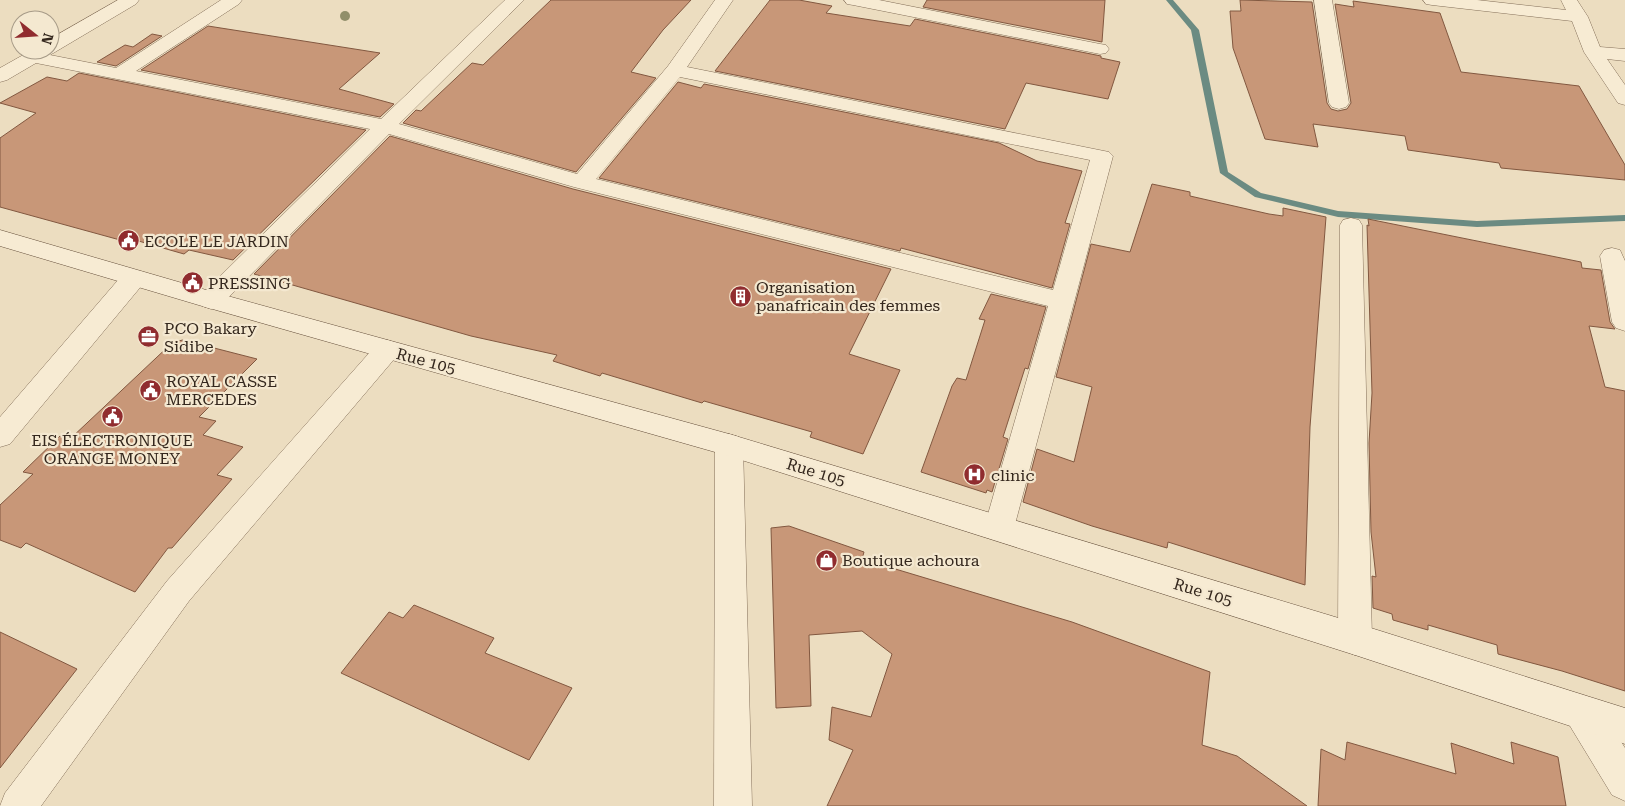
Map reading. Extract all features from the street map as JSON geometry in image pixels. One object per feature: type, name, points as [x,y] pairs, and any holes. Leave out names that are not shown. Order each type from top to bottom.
[{"type":"street","points":[[60,41],[130,0]]},
{"type":"street","points":[[119,74],[233,0]]},
{"type":"street","points":[[211,300],[515,0]]},
{"type":"street","points":[[582,182],[675,70],[724,0]]},
{"type":"street","points":[[853,0],[1100,49]]},
{"type":"street","points":[[1323,0],[1339,103]]},
{"type":"street","points":[[1432,0],[1579,17]]},
{"type":"street","points":[[1568,0],[1579,17],[1593,52],[1625,99]]},
{"type":"street","points":[[1593,52],[1625,55]]},
{"type":"street","points":[[60,59],[119,74],[386,126],[582,182],[1062,302]]},
{"type":"street","points":[[0,76],[28,60]]},
{"type":"street","points":[[675,70],[1102,156],[999,528]]},
{"type":"street","points":[[1351,225],[1356,639]]},
{"type":"street","name":"Rue 105","points":[[0,238],[387,350],[729,445],[1356,639],[1583,714],[1625,726]]},
{"type":"street","points":[[1612,256],[1625,322]]},
{"type":"street","points":[[0,436],[134,278]]},
{"type":"street","points":[[18,806],[178,591],[387,350]]},
{"type":"street","points":[[729,445],[733,806]]},
{"type":"street","points":[[1583,714],[1625,782]]},
{"type":"building","points":[[551,0],[691,0],[663,30],[631,72],[656,78],[576,172],[403,123],[416,110],[421,111],[472,63],[483,65]]},
{"type":"building","points":[[770,0],[799,0],[832,6],[826,13],[910,26],[915,19],[1101,56],[1101,58],[1120,62],[1108,99],[1026,83],[1005,129],[715,71]]},
{"type":"building","points":[[927,0],[1105,0],[1102,42],[923,7]]},
{"type":"building","points":[[1240,0],[1312,2],[1327,103],[1331,109],[1338,111],[1347,109],[1351,103],[1335,4],[1354,7],[1353,1],[1440,13],[1461,72],[1579,86],[1625,165],[1625,180],[1501,168],[1499,163],[1408,150],[1405,136],[1313,124],[1318,147],[1265,139],[1233,48],[1230,11],[1241,11]]},
{"type":"building","points":[[208,26],[380,53],[339,89],[394,104],[380,117],[141,70]]},
{"type":"building","points":[[152,34],[162,36],[116,66],[97,62],[125,45],[133,47]]},
{"type":"building","points":[[79,73],[366,130],[233,260],[189,250],[184,254],[135,240],[131,243],[0,207],[0,138],[36,113],[0,103],[47,77],[67,81]]},
{"type":"building","points":[[678,82],[701,88],[704,84],[999,143],[1037,161],[1082,171],[1065,223],[1070,224],[1052,288],[901,248],[900,251],[599,178]]},
{"type":"building","points":[[390,136],[573,189],[891,269],[849,354],[900,370],[863,454],[810,437],[812,432],[704,401],[702,403],[602,373],[600,376],[553,361],[557,355],[471,336],[254,274]]},
{"type":"building","points":[[1152,184],[1190,192],[1190,196],[1269,214],[1283,216],[1283,208],[1326,217],[1310,427],[1305,585],[1168,542],[1167,548],[1092,526],[1023,502],[1037,449],[1074,462],[1092,387],[1056,377],[1091,244],[1130,252]]},
{"type":"building","points":[[1368,219],[1581,262],[1582,268],[1601,270],[1610,322],[1615,329],[1589,326],[1605,387],[1625,391],[1625,691],[1562,671],[1498,654],[1497,645],[1428,625],[1428,630],[1393,620],[1392,614],[1373,608],[1372,576],[1376,577],[1371,532],[1369,443],[1372,393]]},
{"type":"building","points":[[991,294],[1046,307],[1028,369],[1025,368],[1003,437],[1008,439],[992,492],[987,490],[986,493],[921,472],[952,386],[957,378],[966,380],[985,320],[979,319]]},
{"type":"building","points":[[183,340],[257,359],[199,417],[216,421],[203,435],[243,447],[217,475],[232,479],[172,548],[168,548],[135,592],[26,543],[21,548],[0,540],[0,505],[33,474],[23,472],[60,436],[70,439],[173,342]]},
{"type":"building","points":[[789,526],[864,552],[862,559],[1072,622],[1210,672],[1202,745],[1237,756],[1307,806],[827,806],[853,750],[829,740],[832,707],[871,717],[892,654],[862,631],[809,635],[811,706],[776,708],[771,528]]},
{"type":"building","points":[[414,605],[494,638],[485,653],[572,688],[529,760],[341,673],[389,612],[403,618]]},
{"type":"building","points":[[0,632],[77,669],[0,768]]},
{"type":"building","points":[[1347,742],[1456,774],[1451,743],[1514,764],[1511,742],[1558,757],[1566,806],[1318,806],[1321,749],[1345,760]]},
{"type":"waterway","points":[[1169,0],[1195,30],[1224,173],[1258,195],[1338,214],[1477,224],[1625,218]]},
{"type":"place","name":"ECOLE LE JARDIN","points":[[128,241]]},
{"type":"place","name":"PRESSING","points":[[192,283]]},
{"type":"place","name":"Organisation panafricain des femmes","points":[[740,296]]},
{"type":"place","name":"PCO Bakary Sidibe","points":[[148,337]]},
{"type":"place","name":"ROYAL CASSE MERCEDES","points":[[150,390]]},
{"type":"place","name":"EIS ÉLECTRONIQUE ORANGE MONEY","points":[[112,416]]},
{"type":"place","name":"clinic","points":[[975,475]]},
{"type":"place","name":"Boutique achoura","points":[[826,560]]}]
